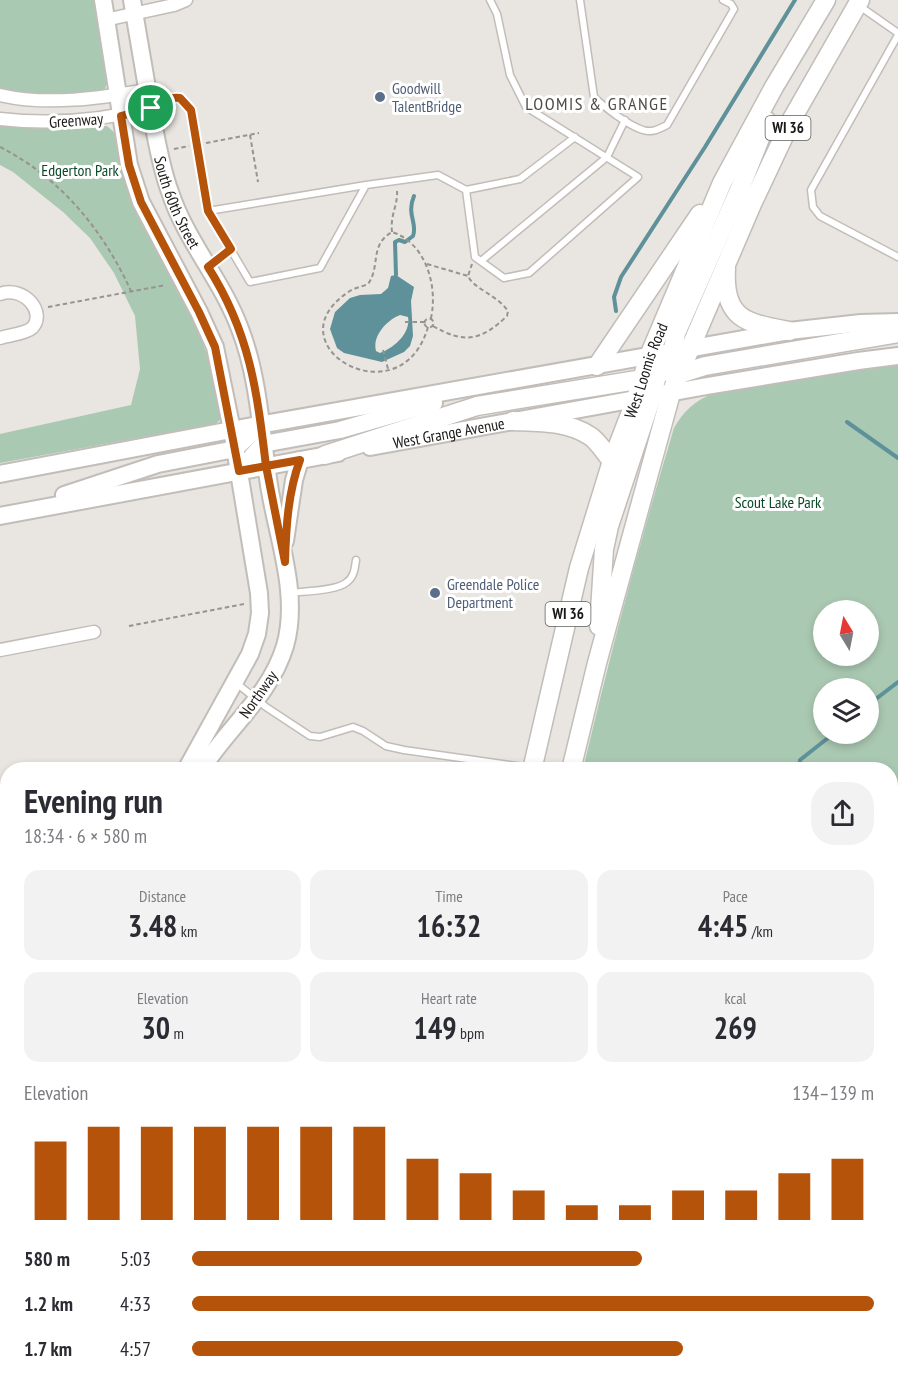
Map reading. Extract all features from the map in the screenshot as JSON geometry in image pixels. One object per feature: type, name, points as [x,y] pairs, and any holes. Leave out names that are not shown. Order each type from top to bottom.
[{"type":"main road","name":"West Loomis Road","points":[[573,762],[662,375],[722,183],[785,68],[826,0]]},
{"type":"main road","name":"West Loomis Road","points":[[537,762],[579,568],[612,460],[727,262],[792,119],[856,2]]},
{"type":"main road","points":[[597,663],[604,549],[609,526],[676,333],[741,186],[785,68]]},
{"type":"main road","points":[[597,366],[722,183]]},
{"type":"main road","points":[[727,262],[727,292],[731,305],[739,316],[754,324],[789,331]]},
{"type":"main road","points":[[325,455],[477,406],[898,333]]},
{"type":"main road","points":[[513,421],[555,423],[574,428],[592,437],[612,460]]},
{"type":"street","name":"South 60th Street","points":[[103,0],[129,165],[141,202],[215,347],[239,471]]},
{"type":"street","points":[[105,20],[134,7],[174,5],[186,0]]},
{"type":"street","name":"South 60th Street","points":[[134,7],[159,153],[169,190],[189,237],[222,288],[241,329],[252,371],[266,466]]},
{"type":"street","name":"Greenway","points":[[0,95],[48,99],[117,95],[148,90]]},
{"type":"street","name":"Greenway","points":[[0,119],[62,123],[121,116],[151,108]]},
{"type":"street","points":[[0,294],[13,291],[26,297],[35,309],[36,321],[25,332],[0,338]]},
{"type":"street","name":"West Grange Avenue","points":[[3,516],[513,421],[662,375],[789,331],[861,323],[898,322]]},
{"type":"street","name":"West Grange Avenue","points":[[0,474],[261,424],[597,366],[662,375],[898,356]]},
{"type":"street","points":[[239,471],[263,444],[364,425],[491,384]]},
{"type":"street","points":[[3,516],[158,464],[235,449],[261,424]]},
{"type":"street","points":[[285,562],[286,527],[300,460]]},
{"type":"street","name":"Northway","points":[[207,762],[227,734],[257,700],[274,675],[285,648],[290,626],[290,593],[266,466]]},
{"type":"street","name":"Northway","points":[[190,762],[250,654],[261,614],[239,471]]},
{"type":"street","points":[[0,651],[94,632]]},
{"type":"lane","points":[[466,190],[478,259],[504,278],[529,273],[638,177],[526,107],[510,75],[497,14],[490,0]]},
{"type":"lane","points":[[580,0],[594,97],[643,130],[659,130],[667,125],[734,9],[731,4],[723,0]]},
{"type":"lane","points":[[856,2],[898,34],[811,190],[813,207],[819,216],[898,256]]},
{"type":"lane","points":[[151,108],[172,97],[186,102],[191,110],[208,211],[250,282],[320,268],[366,185]]},
{"type":"lane","points":[[478,259],[607,157],[625,120]]},
{"type":"lane","points":[[208,211],[438,175],[466,190],[519,179],[575,137]]},
{"type":"lane","points":[[208,267],[231,249]]},
{"type":"lane","points":[[290,593],[338,586],[348,582],[355,572],[356,561]]},
{"type":"lane","points":[[235,682],[310,736],[320,737],[353,727],[387,746],[487,762]]},
{"type":"path","points":[[159,153],[259,133]]},
{"type":"path","points":[[250,135],[258,182]]},
{"type":"path","points":[[0,147],[43,174],[69,196],[91,221],[109,248],[131,291]]},
{"type":"path","points":[[395,181],[397,195],[392,215],[392,232],[377,247],[372,279],[368,284],[347,292],[335,302],[328,310],[324,330],[335,357],[359,371],[371,372],[401,364],[416,351],[426,336],[428,327],[425,322]]},
{"type":"path","points":[[392,232],[415,245],[427,264],[433,296],[431,318],[434,322],[433,326]]},
{"type":"path","points":[[468,276],[478,259]]},
{"type":"path","points":[[427,264],[468,276],[475,285],[497,298],[508,311],[507,316],[487,331],[469,338],[451,336],[433,326],[428,327]]},
{"type":"path","points":[[45,307],[166,285]]},
{"type":"path","points":[[405,322],[425,322],[431,318]]},
{"type":"path","points":[[383,350],[388,369]]},
{"type":"path","points":[[129,626],[245,603]]},
{"type":"green space","points":[[0,0],[94,0],[107,82],[105,89],[95,92],[53,94],[0,88]]},
{"type":"green space","name":"Edgerton Park","points":[[0,125],[44,129],[107,126],[116,134],[130,194],[146,232],[185,303],[208,357],[221,414],[220,420],[215,424],[0,463],[0,434],[131,405],[140,369],[135,316],[114,273],[90,238],[63,212],[13,172],[0,165]]},
{"type":"green space","name":"Scout Lake Park","points":[[898,363],[898,762],[585,762],[626,598],[674,428],[690,407],[713,394],[817,374]]},
{"type":"water","points":[[396,275],[414,287],[411,301],[413,336],[410,346],[404,352],[382,362],[344,353],[337,348],[330,329],[335,312],[350,298],[381,294],[388,288],[391,276]],"holes":[[[400,315],[408,317],[407,329],[396,344],[380,353],[376,351],[376,340],[382,329]]]},
{"type":"waterway","points":[[616,311],[614,297],[621,277],[705,147],[795,0]]},
{"type":"waterway","points":[[396,275],[395,242],[399,240],[405,242],[413,236],[411,208],[414,196]]},
{"type":"waterway","points":[[847,422],[898,458]]},
{"type":"waterway","points":[[879,697],[898,682]]},
{"type":"waterway","points":[[800,762],[820,744]]},
{"type":"place","name":"Goodwill TalentBridge","points":[[380,97]]},
{"type":"place","name":"Greendale Police Department","points":[[435,593]]},
{"type":"district","name":"LOOMIS & GRANGE","points":[[597,104]]},
{"type":"route","points":[[151,108],[121,116],[129,165],[141,202],[215,347],[239,471],[266,466],[285,562],[286,527],[296,470],[300,460],[266,466],[252,371],[241,329],[222,288],[208,267],[231,249],[208,211],[191,110],[186,102],[172,97],[151,108]]}]
